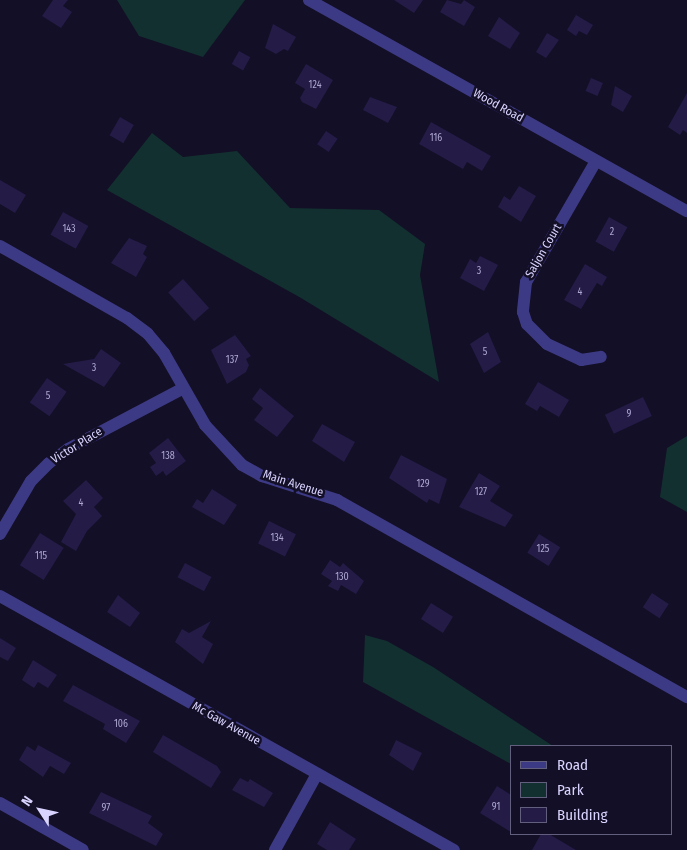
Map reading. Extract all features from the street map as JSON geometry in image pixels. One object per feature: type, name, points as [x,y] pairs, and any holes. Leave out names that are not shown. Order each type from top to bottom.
[{"type":"street","name":"Wood Road","points":[[309,0],[687,211]]},
{"type":"street","name":"Saljon Court","points":[[596,161],[526,282],[523,312],[527,324],[547,344],[581,360],[600,357]]},
{"type":"street","name":"Main Avenue","points":[[0,246],[126,318],[148,334],[164,353],[182,389],[215,438],[242,465],[262,476],[337,500],[687,697]]},
{"type":"street","name":"Victor Place","points":[[0,534],[31,481],[49,463],[68,449],[182,389]]},
{"type":"street","name":"Mc Gaw Avenue","points":[[0,596],[454,850]]},
{"type":"street","points":[[275,850],[317,774]]},
{"type":"street","points":[[0,803],[83,850]]},
{"type":"green space","points":[[117,0],[245,0],[203,57],[139,36]]},
{"type":"green space","points":[[152,133],[183,157],[237,151],[290,208],[379,210],[425,244],[420,275],[439,382],[301,298],[107,190]]},
{"type":"green space","points":[[687,436],[687,512],[660,497],[667,448]]},
{"type":"green space","points":[[365,635],[387,641],[433,667],[551,745],[510,745],[510,763],[363,682]]},
{"type":"building","points":[[53,0],[68,0],[63,6],[72,12],[61,28],[42,16]]},
{"type":"building","points":[[394,0],[423,0],[414,13]]},
{"type":"building","points":[[447,0],[461,4],[464,0],[475,7],[464,26],[440,12]]},
{"type":"building","points":[[576,15],[593,25],[587,35],[579,31],[576,36],[567,30]]},
{"type":"building","points":[[499,17],[520,33],[510,49],[488,36]]},
{"type":"building","points":[[273,24],[296,37],[288,51],[284,49],[276,54],[265,48]]},
{"type":"building","points":[[547,33],[559,40],[546,58],[536,52]]},
{"type":"building","points":[[239,51],[250,57],[243,70],[232,64]]},
{"type":"building","points":[[306,64],[333,80],[316,109],[302,102],[300,98],[305,89],[295,83]]},
{"type":"building","points":[[591,78],[603,83],[597,96],[586,91]]},
{"type":"building","points":[[615,86],[632,96],[623,112],[611,105]]},
{"type":"building","points":[[687,93],[687,133],[683,130],[680,135],[668,127]]},
{"type":"building","points":[[370,97],[397,107],[388,123],[363,110]]},
{"type":"building","points":[[120,117],[134,125],[123,143],[110,135]]},
{"type":"building","points":[[431,122],[491,156],[482,171],[467,162],[463,169],[419,144]]},
{"type":"building","points":[[326,131],[338,139],[329,152],[317,144]]},
{"type":"building","points":[[0,180],[26,195],[15,213],[0,204]]},
{"type":"building","points":[[519,186],[536,196],[521,222],[498,207],[504,196],[510,200]]},
{"type":"building","points":[[63,212],[88,226],[76,249],[50,235]]},
{"type":"building","points":[[609,217],[627,227],[614,252],[595,241]]},
{"type":"building","points":[[129,238],[147,246],[143,254],[147,257],[136,277],[111,263]]},
{"type":"building","points":[[480,256],[498,265],[484,291],[460,278],[470,259],[476,263]]},
{"type":"building","points":[[585,264],[607,277],[602,286],[597,283],[581,309],[564,300]]},
{"type":"building","points":[[183,279],[209,308],[194,321],[168,292]]},
{"type":"building","points":[[488,332],[501,362],[484,373],[470,344]]},
{"type":"building","points":[[235,335],[251,356],[246,359],[249,365],[246,372],[227,384],[211,350]]},
{"type":"building","points":[[101,349],[121,363],[104,387],[63,364],[94,359]]},
{"type":"building","points":[[47,378],[67,392],[49,416],[30,403]]},
{"type":"building","points":[[538,382],[569,400],[559,417],[540,406],[537,411],[525,404]]},
{"type":"building","points":[[260,388],[294,416],[277,437],[254,420],[263,408],[252,399]]},
{"type":"building","points":[[643,397],[652,416],[614,434],[605,415]]},
{"type":"building","points":[[322,424],[355,442],[344,462],[312,441]]},
{"type":"building","points":[[168,438],[186,461],[166,476],[163,471],[156,476],[150,467],[156,463],[149,453]]},
{"type":"building","points":[[401,455],[447,479],[439,504],[429,499],[427,503],[389,478]]},
{"type":"building","points":[[479,473],[500,486],[490,501],[513,515],[505,527],[459,507]]},
{"type":"building","points":[[86,480],[103,498],[94,507],[102,516],[87,531],[76,551],[61,542],[76,514],[63,501]]},
{"type":"building","points":[[212,489],[237,505],[224,525],[192,507],[197,499],[203,503]]},
{"type":"building","points":[[269,521],[296,534],[285,557],[258,543]]},
{"type":"building","points":[[40,533],[64,548],[44,580],[20,565]]},
{"type":"building","points":[[539,534],[560,547],[549,566],[527,553]]},
{"type":"building","points":[[330,560],[340,567],[343,563],[364,581],[356,594],[341,585],[338,591],[328,586],[332,581],[321,574]]},
{"type":"building","points":[[185,563],[211,577],[204,591],[177,577]]},
{"type":"building","points":[[652,593],[669,604],[660,618],[643,607]]},
{"type":"building","points":[[118,595],[140,613],[130,627],[107,612]]},
{"type":"building","points":[[431,603],[453,617],[443,633],[421,619]]},
{"type":"building","points":[[211,621],[202,637],[213,644],[203,664],[175,642],[182,629],[189,633]]},
{"type":"building","points":[[0,638],[16,648],[8,661],[0,657]]},
{"type":"building","points":[[33,660],[57,675],[48,688],[38,682],[34,688],[22,680]]},
{"type":"building","points":[[73,685],[140,721],[126,743],[103,729],[105,724],[63,701]]},
{"type":"building","points":[[163,735],[217,766],[221,772],[211,788],[153,752]]},
{"type":"building","points":[[396,740],[422,753],[413,771],[389,755]]},
{"type":"building","points":[[38,745],[71,763],[64,774],[50,766],[43,777],[19,760],[27,746],[35,751]]},
{"type":"building","points":[[240,778],[248,782],[250,779],[273,793],[264,807],[232,790]]},
{"type":"building","points":[[497,786],[510,794],[510,831],[480,813]]},
{"type":"building","points":[[101,792],[152,816],[148,823],[163,834],[156,846],[89,813]]},
{"type":"building","points":[[330,822],[356,839],[349,850],[327,850],[317,844]]},
{"type":"building","points":[[540,835],[551,835],[576,850],[532,850]]}]
